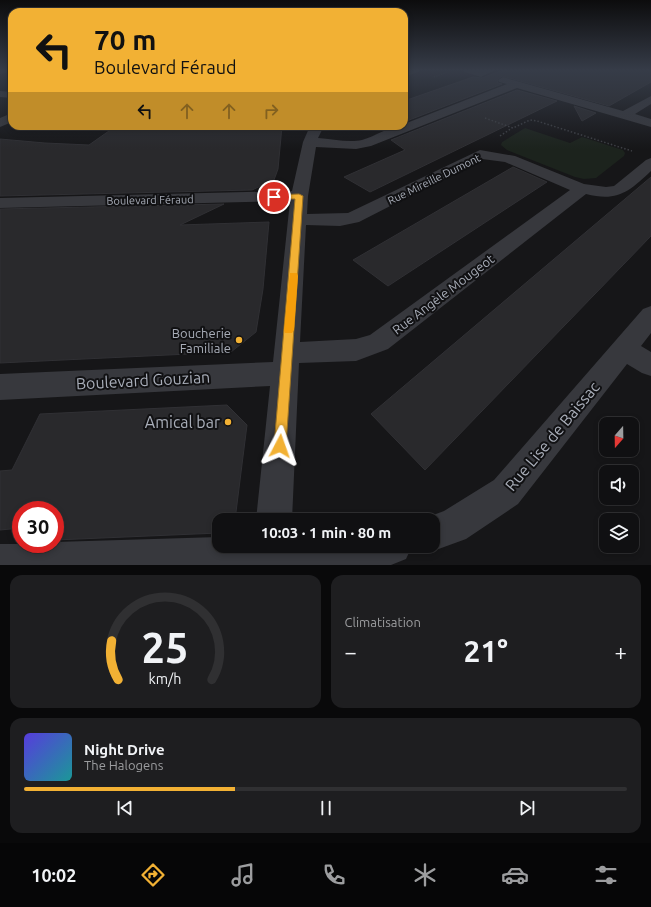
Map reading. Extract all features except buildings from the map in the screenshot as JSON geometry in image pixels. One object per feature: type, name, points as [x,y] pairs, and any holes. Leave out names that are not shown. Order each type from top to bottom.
[{"type":"street","points":[[408,127],[485,96]]},
{"type":"street","points":[[560,96],[651,123]]},
{"type":"street","points":[[625,115],[651,99]]},
{"type":"street","points":[[275,513],[299,208],[314,134],[356,145],[366,143],[399,130]]},
{"type":"street","name":"Rue Mireille Dumont","points":[[299,208],[340,220],[353,218],[480,154],[497,155],[511,159],[582,189],[606,192],[619,190],[651,163]]},
{"type":"street","name":"Rue Angèle Mougeot","points":[[286,363],[356,350],[379,342],[582,189]]},
{"type":"street","name":"Boulevard Féraud","points":[[0,203],[299,208]]},
{"type":"street","name":"Rue Lise de Baissac","points":[[440,531],[453,526],[506,492],[651,315]]},
{"type":"street","points":[[624,349],[651,365]]},
{"type":"street","name":"Boulevard Gouzian","points":[[0,387],[286,363]]},
{"type":"street","points":[[0,563],[176,561],[227,553]]},
{"type":"street","points":[[296,553],[306,556],[349,553]]},
{"type":"path","points":[[480,117],[513,128],[530,120],[537,121],[637,152]]},
{"type":"shaded area","points":[[525,128],[570,143],[582,137],[623,150],[625,153],[624,156],[596,178],[584,179],[575,177],[507,150],[501,145],[502,142]]},
{"type":"slow traffic","points":[[289,330],[293,276]]},
{"type":"place","name":"Boucherie Familiale","points":[[239,340]]},
{"type":"place","name":"Amical bar","points":[[228,422]]},
{"type":"route","points":[[274,197],[299,196],[280,446]]}]
